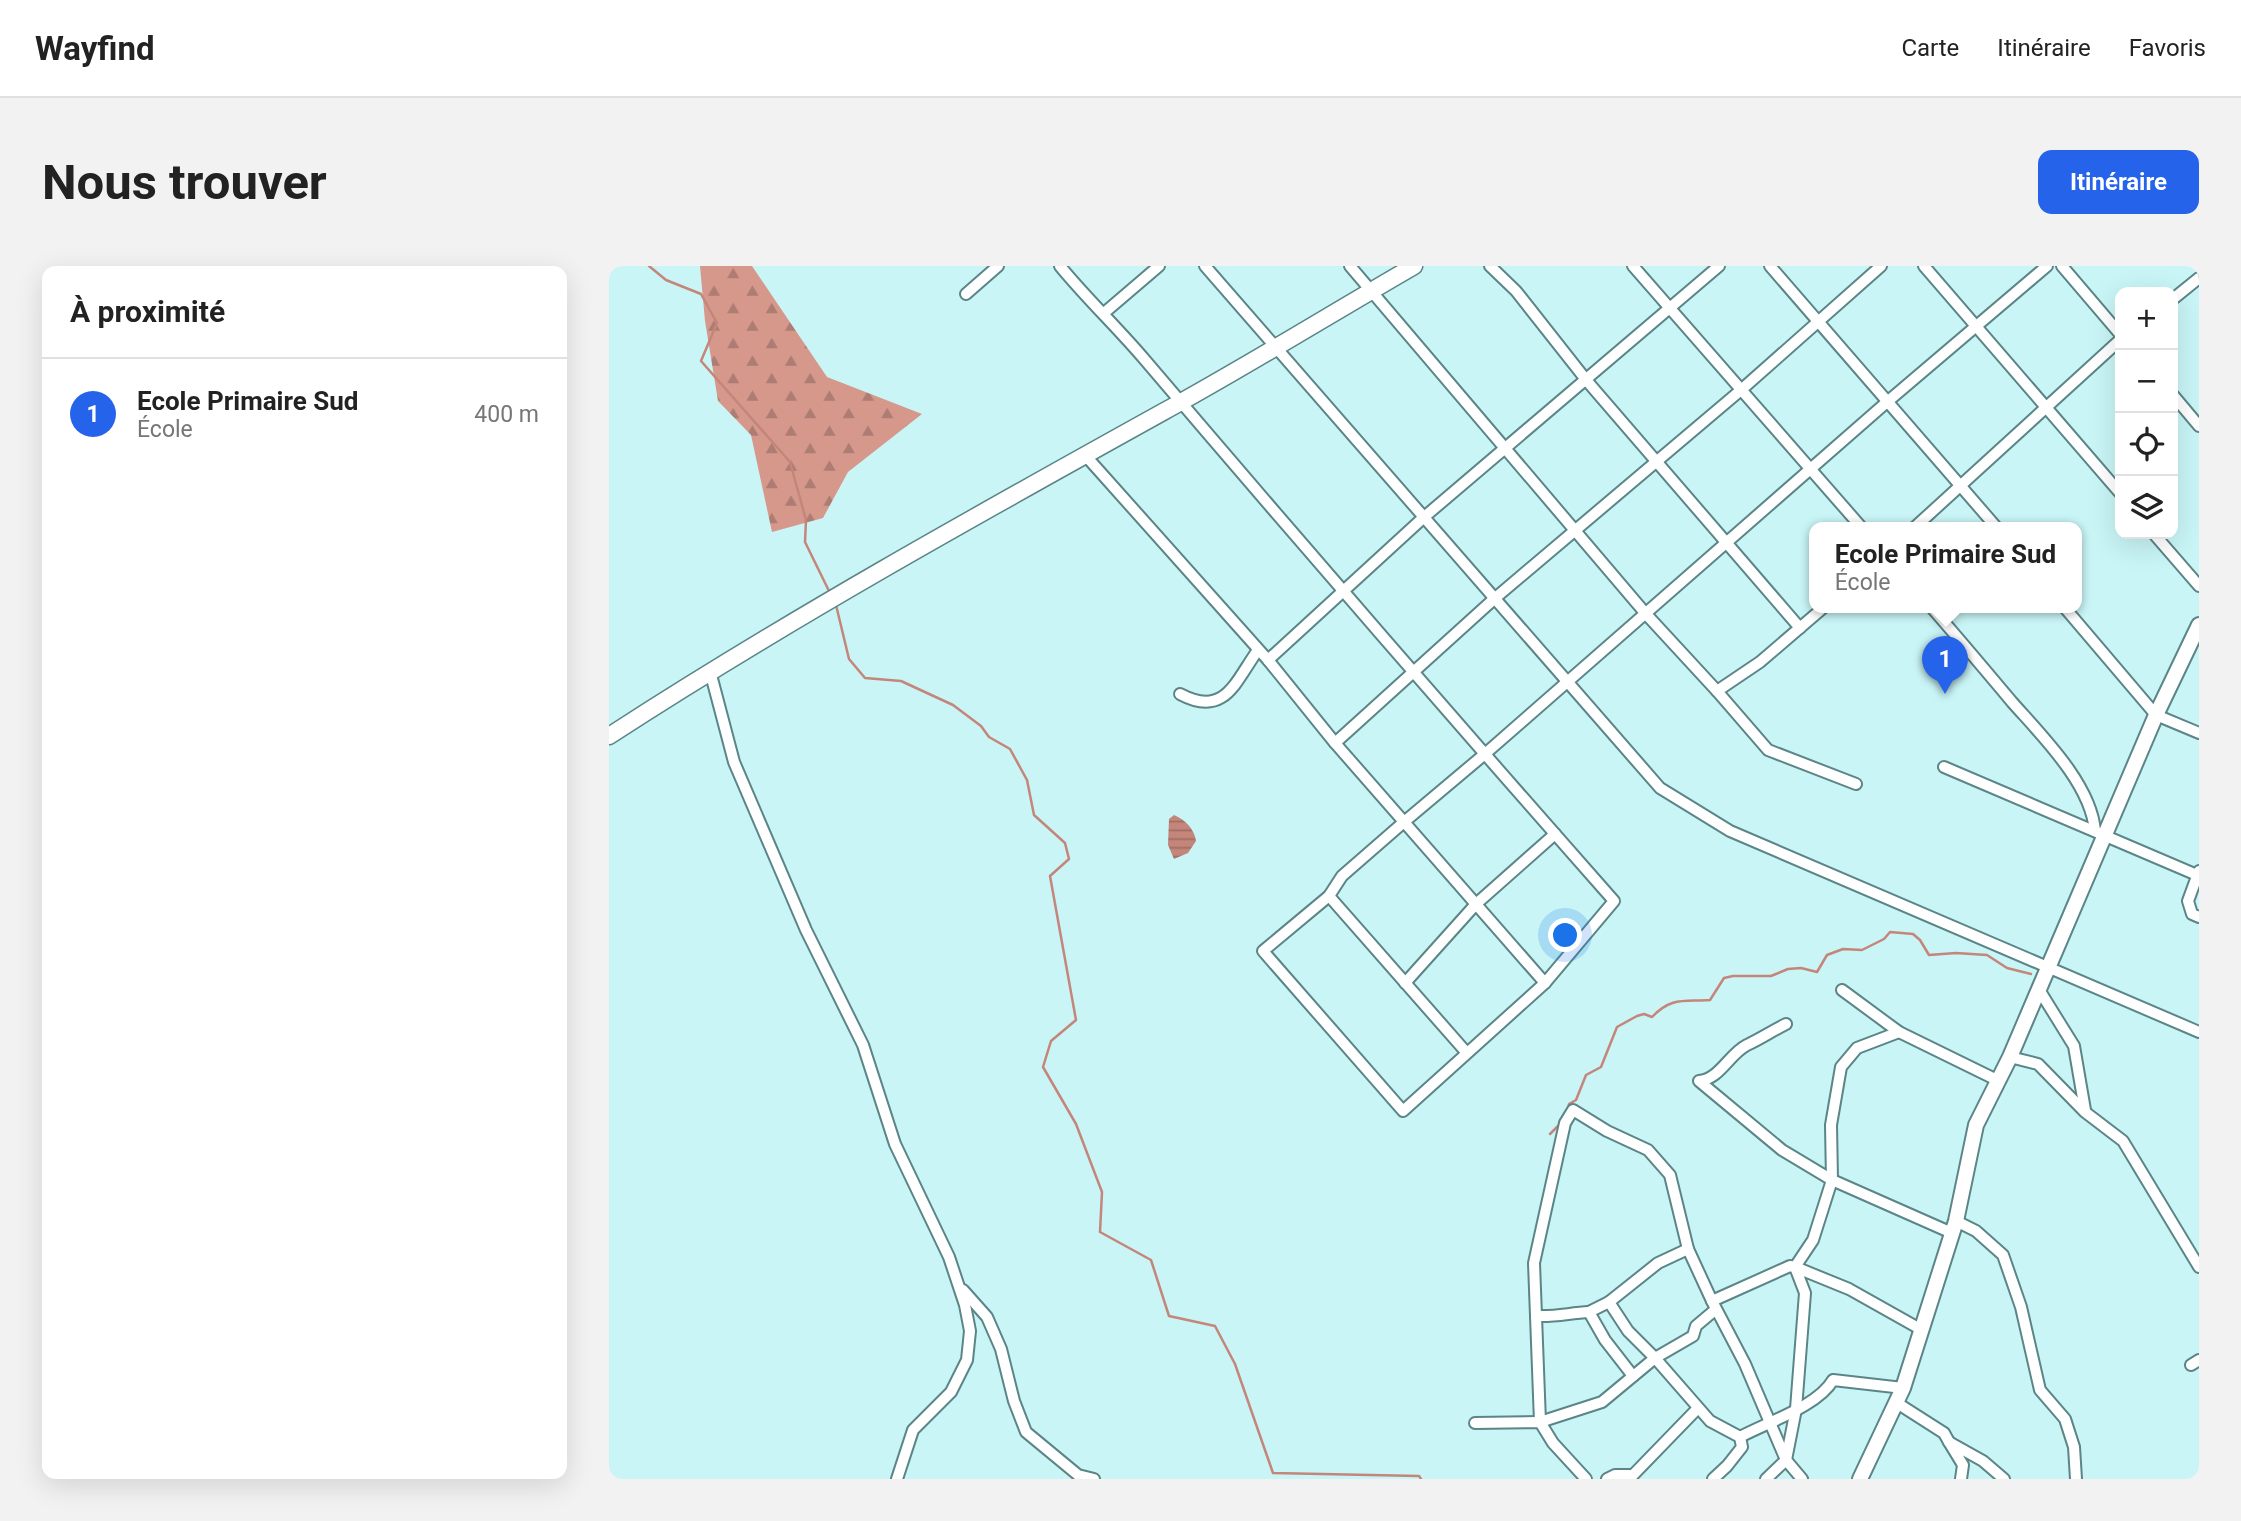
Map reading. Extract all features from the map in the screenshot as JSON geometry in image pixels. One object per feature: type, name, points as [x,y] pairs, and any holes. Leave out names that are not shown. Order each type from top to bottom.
[{"type":"highway","points":[[609,737],[710,671],[1085,454],[1275,349],[1414,266]]},
{"type":"main road","points":[[1860,1479],[1903,1388],[1954,1227],[1976,1125],[2010,1057],[2099,833],[2199,625]]},
{"type":"street","points":[[965,294],[998,266]]},
{"type":"street","points":[[1060,266],[1104,313],[1342,591],[1486,753],[1614,901],[1545,983],[1403,1111],[1263,951],[1329,896],[1342,876],[1486,753],[1566,681],[1646,614],[1725,542],[2047,266]]},
{"type":"street","points":[[1104,313],[1159,266]]},
{"type":"street","points":[[1205,266],[1660,788],[1730,831],[2199,1032]]},
{"type":"street","points":[[1350,266],[1646,614],[1767,750],[1856,784]]},
{"type":"street","points":[[1490,266],[1516,291],[1587,381],[1800,628]]},
{"type":"street","points":[[1633,266],[1857,522]]},
{"type":"street","points":[[1268,660],[1423,518],[1719,266]]},
{"type":"street","points":[[1770,266],[1992,522]]},
{"type":"street","points":[[1335,743],[1494,599],[1741,390],[1881,266]]},
{"type":"street","points":[[1924,266],[2115,487]]},
{"type":"street","points":[[2062,266],[2115,328]]},
{"type":"street","points":[[2178,295],[2199,278]]},
{"type":"street","points":[[1920,522],[2115,346]]},
{"type":"street","points":[[2178,401],[2199,426]]},
{"type":"street","points":[[1085,454],[1268,660],[1335,743],[1545,983]]},
{"type":"street","points":[[2158,539],[2199,586]]},
{"type":"street","points":[[1717,691],[1760,662],[1817,613]]},
{"type":"street","points":[[1936,613],[2059,756],[2080,789],[2099,833]]},
{"type":"street","points":[[2069,613],[2156,715],[2199,733]]},
{"type":"street","points":[[1180,694],[1207,704],[1218,700],[1230,690],[1258,650]]},
{"type":"street","points":[[710,671],[734,762],[806,930],[863,1045],[895,1144],[961,1288],[970,1331],[967,1360],[951,1392],[913,1430],[897,1479]]},
{"type":"street","points":[[1944,767],[2198,872],[2189,901],[2192,914],[2199,918]]},
{"type":"street","points":[[1405,983],[1476,904],[1555,834]]},
{"type":"street","points":[[1329,896],[1466,1052]]},
{"type":"street","points":[[2038,988],[2074,1046],[2085,1112]]},
{"type":"street","points":[[1842,990],[1899,1032],[1997,1080]]},
{"type":"street","points":[[1786,1024],[1764,1035],[1756,1043],[1746,1045],[1708,1080],[1699,1081],[1782,1150],[1832,1180],[1954,1227],[1976,1231],[2003,1255],[2021,1307],[2040,1390],[2065,1419],[2074,1447],[2076,1479]]},
{"type":"street","points":[[1795,1267],[1813,1240],[1832,1180],[1831,1125],[1841,1067],[1857,1048],[1899,1032]]},
{"type":"street","points":[[2010,1057],[2038,1065],[2085,1112],[2123,1141],[2199,1267]]},
{"type":"street","points":[[1586,1479],[1553,1443],[1540,1422],[1534,1263],[1565,1123],[1573,1110],[1607,1131],[1648,1150],[1670,1175],[1688,1249],[1713,1305],[1745,1364],[1786,1460],[1802,1479]]},
{"type":"street","points":[[1536,1316],[1558,1318],[1575,1312],[1589,1312],[1609,1302],[1658,1263],[1688,1249]]},
{"type":"street","points":[[1475,1423],[1540,1422],[1602,1402],[1655,1358],[1693,1336],[1696,1326],[1713,1305],[1790,1266],[1849,1289],[1922,1330]]},
{"type":"street","points":[[1766,1479],[1786,1460],[1796,1409],[1805,1293],[1795,1267]]},
{"type":"street","points":[[961,1288],[987,1317],[1001,1349],[1014,1401],[1026,1432],[1078,1475],[1094,1479]]},
{"type":"street","points":[[1609,1302],[1627,1331],[1655,1358],[1710,1421],[1740,1437]]},
{"type":"street","points":[[1589,1312],[1605,1340],[1633,1376]]},
{"type":"street","points":[[1740,1437],[1815,1400],[1827,1390],[1833,1380],[1903,1388]]},
{"type":"street","points":[[1897,1403],[1944,1433],[1963,1465],[1961,1479]]},
{"type":"street","points":[[1607,1479],[1615,1475],[1633,1475],[1698,1408]]},
{"type":"street","points":[[1713,1479],[1742,1447],[1740,1437]]},
{"type":"street","points":[[1949,1442],[1983,1461],[2004,1479]]},
{"type":"green space","points":[[700,266],[752,266],[827,377],[922,414],[848,472],[823,518],[772,532],[751,435],[718,401],[705,321]]},
{"type":"shaded area","points":[[1174,815],[1188,825],[1196,841],[1188,853],[1174,859],[1168,845],[1169,819]]},
{"type":"waterway","points":[[649,266],[666,280],[701,294],[717,323],[701,361],[790,462],[806,520],[805,542],[830,593]]},
{"type":"waterway","points":[[836,605],[849,659],[865,678],[901,681],[953,705],[981,726],[989,737],[1010,749],[1027,780],[1034,815],[1065,843],[1069,859],[1050,876],[1076,1020],[1051,1041],[1043,1067],[1076,1124],[1102,1192],[1100,1232],[1151,1260],[1169,1316],[1215,1326],[1235,1364],[1273,1473],[1419,1476],[1421,1479]]},
{"type":"waterway","points":[[1567,1112],[1569,1104],[1576,1100],[1586,1075],[1601,1067],[1617,1027],[1637,1016],[1644,1014],[1652,1017],[1673,1003],[1710,1000],[1724,978],[1771,976],[1788,969],[1801,968],[1817,972],[1827,955],[1843,949],[1862,950],[1884,939],[1890,932],[1913,934],[1929,955],[1987,955],[2007,968],[2031,974]]},
{"type":"waterway","points":[[1550,1134],[1560,1124]]},
{"type":"place","name":"Ecole Primaire Sud","points":[[1945,694]]}]
